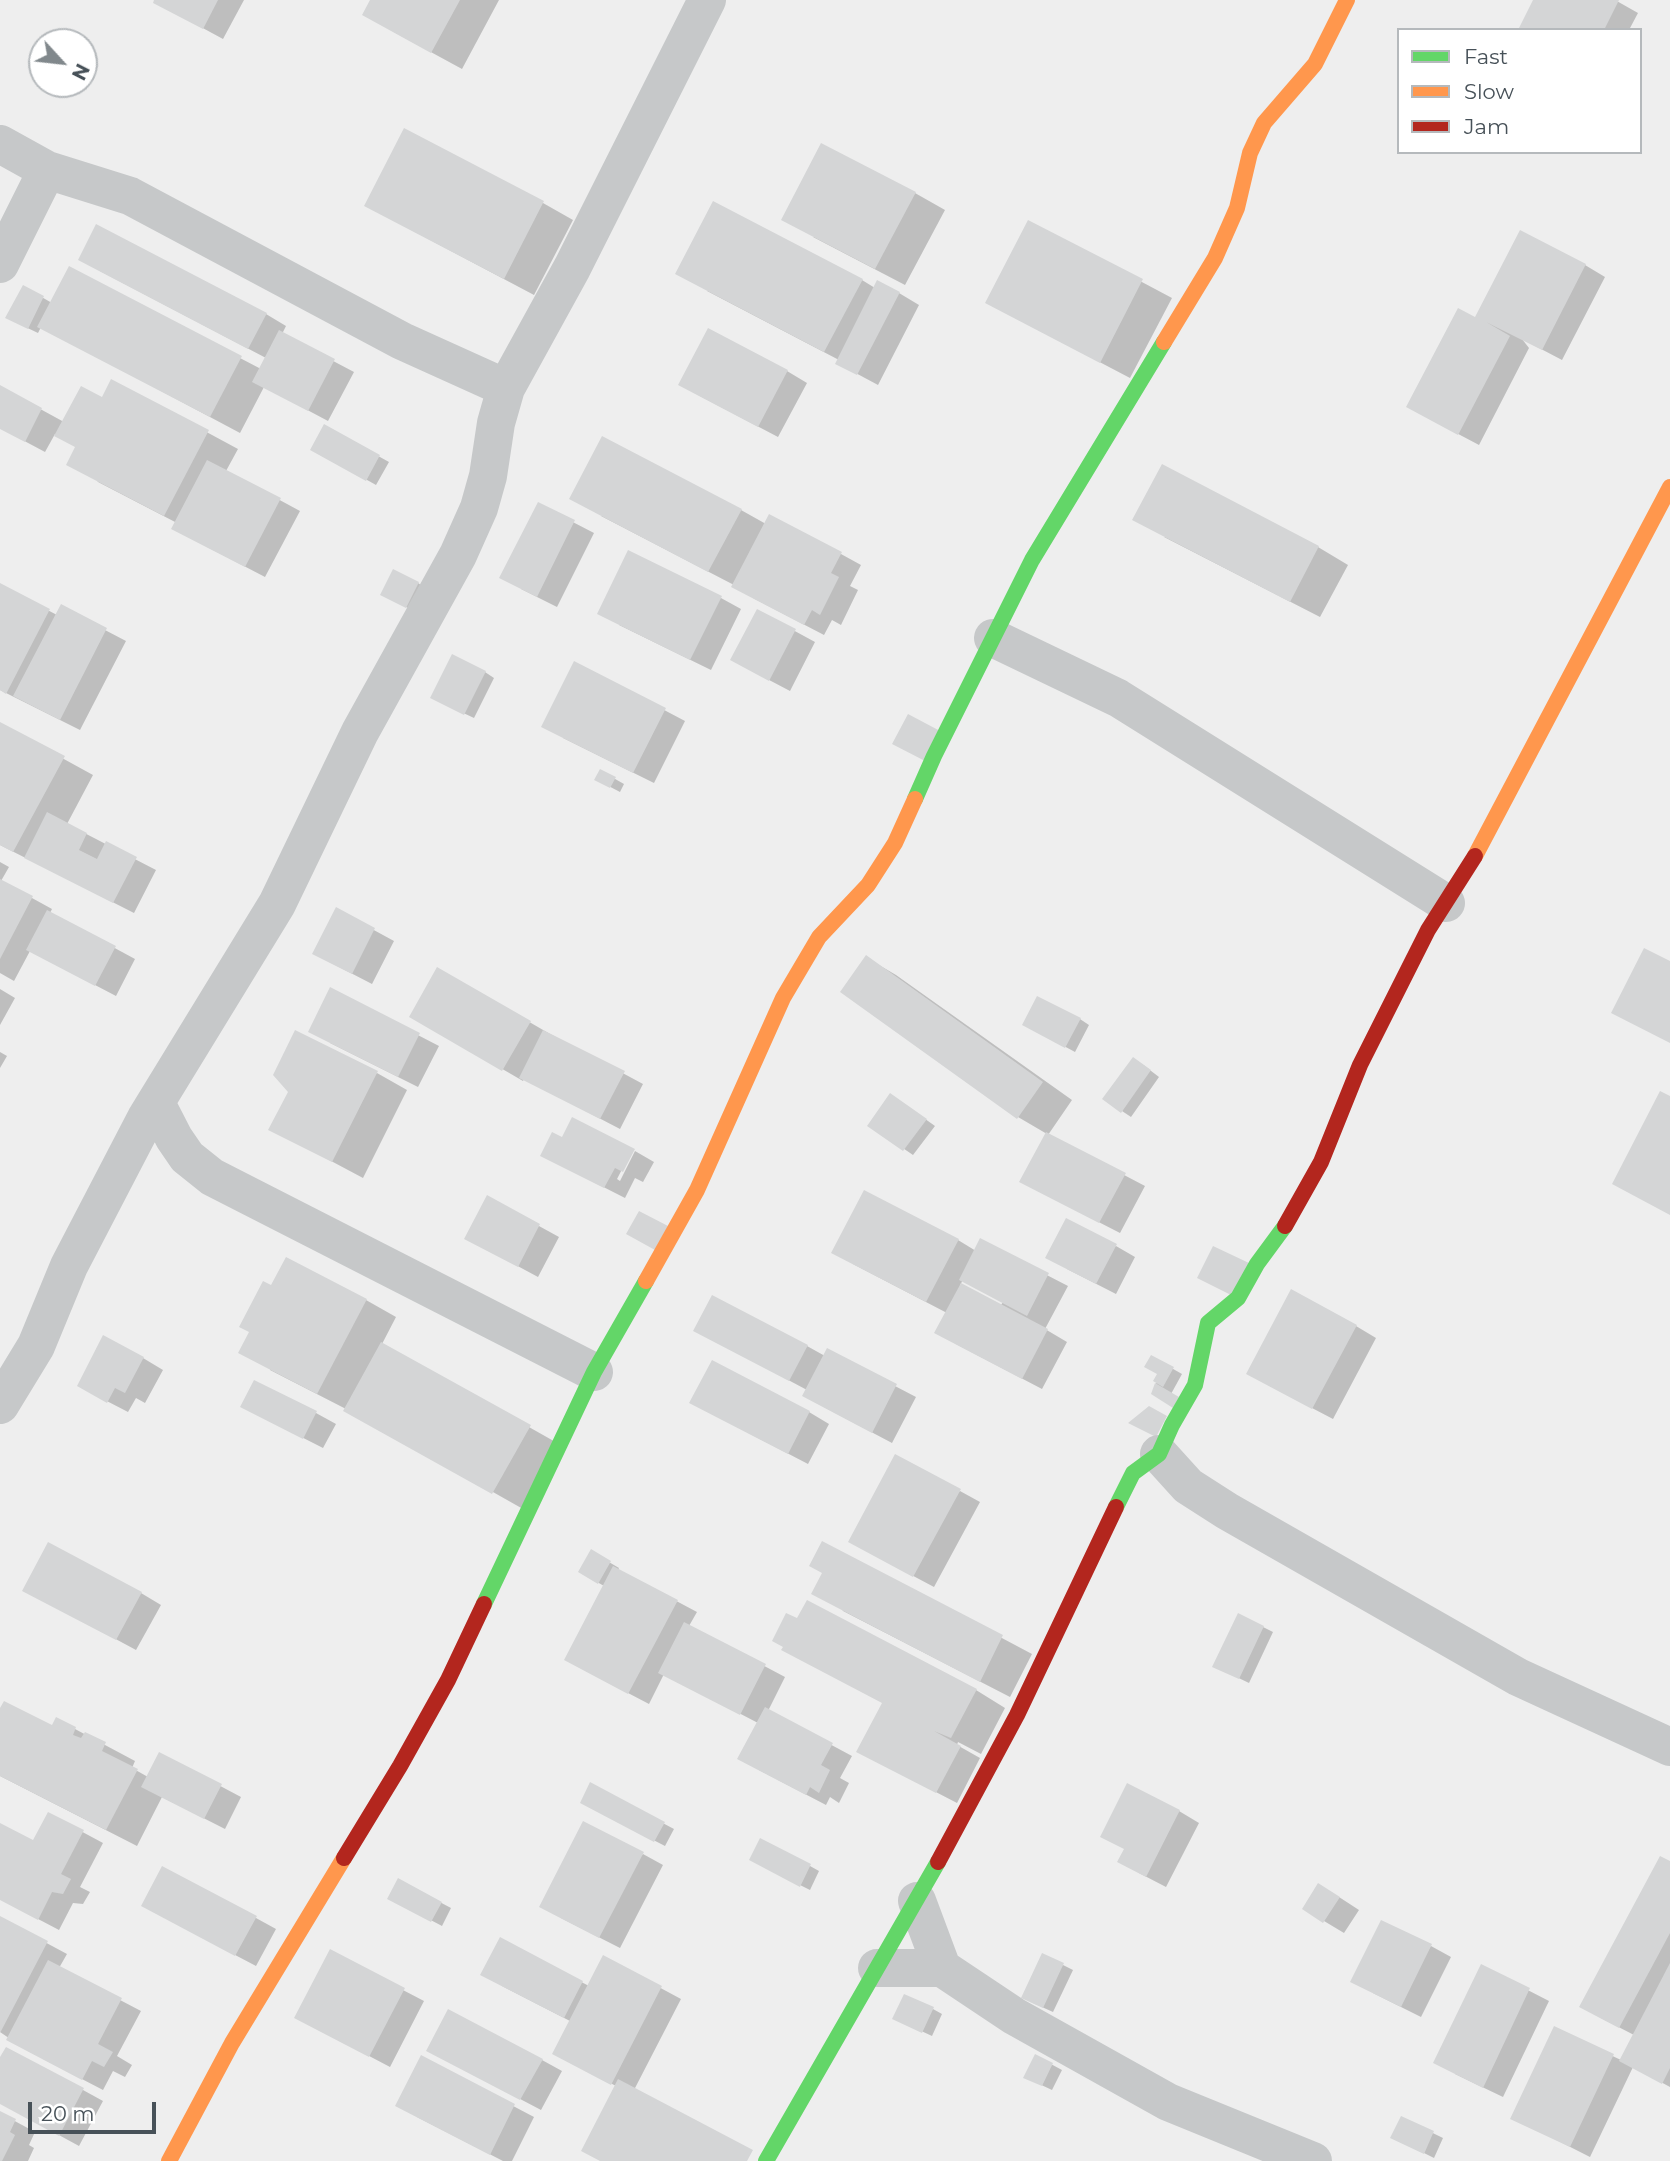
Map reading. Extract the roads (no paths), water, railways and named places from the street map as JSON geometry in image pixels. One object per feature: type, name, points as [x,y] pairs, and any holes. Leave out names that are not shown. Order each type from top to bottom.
[{"type":"street","points":[[0,1405],[36,1346],[69,1266],[156,1103],[277,904],[360,733],[458,555],[479,508],[506,388],[572,268],[707,0]]},
{"type":"street","points":[[169,2161],[232,2043],[400,1766],[448,1681],[594,1372],[697,1190],[783,998],[819,937],[868,885],[895,843],[934,756],[1032,560],[1215,258],[1237,208],[1250,153],[1264,124],[1315,64],[1347,0]]},
{"type":"street","points":[[0,144],[47,170],[130,196],[402,341],[506,388]]},
{"type":"street","points":[[0,264],[47,170]]},
{"type":"street","points":[[766,2161],[917,1901],[1017,1715],[1133,1473],[1159,1454],[1195,1385],[1208,1322],[1238,1298],[1257,1264],[1292,1216],[1321,1163],[1360,1065],[1429,930],[1473,860],[1670,487]]},
{"type":"street","points":[[993,638],[1118,698],[1446,903]]},
{"type":"street","points":[[156,1103],[187,1157],[212,1177],[594,1372]]},
{"type":"street","points":[[1159,1454],[1188,1486],[1227,1511],[1518,1677],[1670,1747]]},
{"type":"street","points":[[917,1901],[943,1968]]},
{"type":"street","points":[[877,1968],[943,1968],[1014,2015],[1168,2102],[1313,2161]]}]
